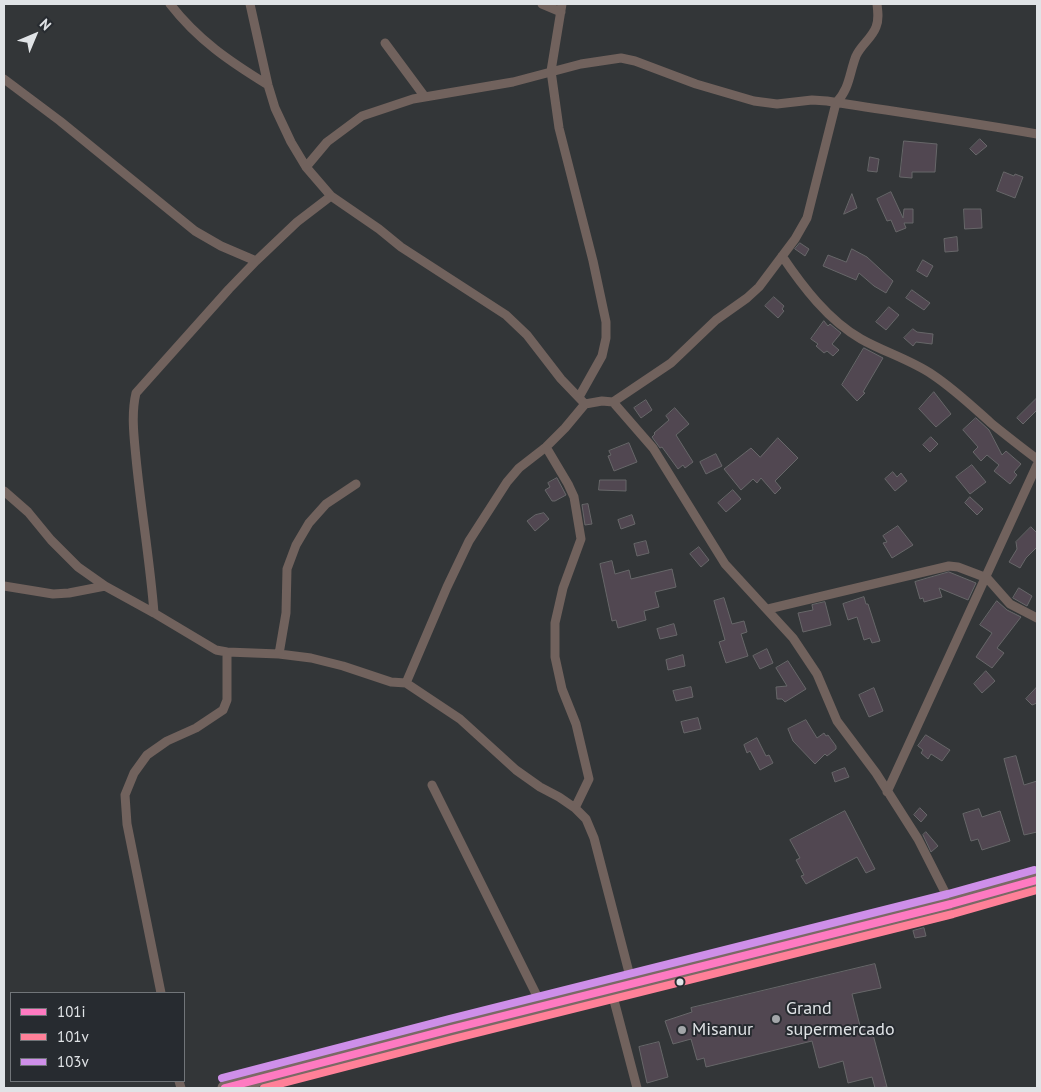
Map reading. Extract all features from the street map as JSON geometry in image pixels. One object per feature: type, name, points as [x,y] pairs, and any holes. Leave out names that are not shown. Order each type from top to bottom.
[{"type":"main road","points":[[224,1088],[853,927],[951,904],[1037,880]]},
{"type":"street","points":[[170,4],[184,22],[210,47],[268,86]]},
{"type":"street","points":[[250,4],[268,86],[275,108],[291,142],[306,167],[331,196],[379,229],[401,247],[506,315],[527,335],[561,379],[582,400],[613,402],[671,363],[716,320],[747,298],[759,287],[802,230],[807,218],[836,103],[847,88],[856,56],[876,27],[878,16],[877,4]]},
{"type":"street","points":[[406,683],[469,541],[507,482],[519,468],[546,447],[565,428],[582,400],[602,356],[606,338],[606,322],[601,294],[559,128],[551,71],[562,8],[542,4]]},
{"type":"street","points":[[385,43],[426,97]]},
{"type":"street","points":[[306,167],[327,142],[362,116],[413,99],[513,82],[581,64],[620,58],[635,61],[696,84],[754,100],[777,104],[812,100],[1037,134]]},
{"type":"street","points":[[4,79],[60,121],[195,231],[221,246],[256,261]]},
{"type":"street","points":[[154,612],[134,430],[136,393],[256,261],[297,222],[331,196]]},
{"type":"street","points":[[782,256],[798,279],[825,310],[845,328],[947,384],[993,425],[1037,459]]},
{"type":"street","points":[[613,402],[653,448],[725,564],[793,638],[813,667],[837,720],[918,840],[951,904]]},
{"type":"street","points":[[546,447],[574,497],[581,539],[563,588],[555,623],[555,657],[562,689],[576,724],[589,779],[575,808]]},
{"type":"street","points":[[887,792],[1037,465]]},
{"type":"street","points":[[278,654],[286,614],[287,569],[296,545],[309,523],[326,504],[356,484]]},
{"type":"street","points":[[4,491],[28,512],[51,540],[78,567],[105,586],[154,612],[216,650],[311,658],[343,666],[390,682],[406,683],[460,719],[516,770],[575,808],[586,819],[594,838],[632,984]]},
{"type":"street","points":[[768,609],[949,566],[958,567],[986,578],[1010,604],[1037,618]]},
{"type":"street","points":[[4,586],[53,594],[105,586]]},
{"type":"street","points":[[161,992],[127,824],[125,795],[134,773],[147,754],[167,741],[196,728],[223,710],[227,700],[227,652]]},
{"type":"street","points":[[432,785],[542,1006]]},
{"type":"street","points":[[611,989],[637,1088]]},
{"type":"building","points":[[980,139],[987,146],[976,155],[970,149]]},
{"type":"building","points":[[904,141],[937,144],[935,172],[912,172],[912,178],[900,177]]},
{"type":"building","points":[[870,157],[879,159],[877,172],[868,171]]},
{"type":"building","points":[[1004,172],[1023,177],[1015,198],[997,191]]},
{"type":"building","points":[[891,192],[903,218],[904,209],[913,209],[913,223],[904,223],[906,228],[896,232],[891,220],[887,221],[877,199]]},
{"type":"building","points":[[852,194],[857,208],[844,214]]},
{"type":"building","points":[[964,209],[981,209],[982,228],[965,229]]},
{"type":"building","points":[[957,237],[958,251],[945,252],[944,239]]},
{"type":"building","points":[[800,243],[809,249],[805,256],[795,249]]},
{"type":"building","points":[[852,249],[867,257],[893,281],[886,293],[874,286],[859,273],[856,280],[823,266],[828,255],[846,262]]},
{"type":"building","points":[[923,260],[933,266],[927,277],[917,271]]},
{"type":"building","points":[[912,290],[930,303],[924,310],[906,298]]},
{"type":"building","points":[[774,297],[784,306],[782,309],[784,311],[778,318],[765,306]]},
{"type":"building","points":[[889,307],[899,315],[886,330],[876,322]]},
{"type":"building","points":[[824,321],[828,326],[830,324],[841,333],[832,344],[839,350],[833,356],[827,351],[824,353],[816,346],[818,344],[811,339]]},
{"type":"building","points":[[913,329],[917,332],[933,334],[932,344],[916,342],[913,346],[904,338]]},
{"type":"building","points":[[864,348],[883,358],[863,392],[865,393],[857,401],[842,385]]},
{"type":"building","points":[[934,392],[951,414],[936,427],[919,409]]},
{"type":"building","points":[[1037,398],[1037,410],[1023,424],[1017,418]]},
{"type":"building","points":[[646,400],[652,410],[641,418],[634,408]]},
{"type":"building","points":[[675,408],[689,424],[676,435],[693,462],[685,468],[683,465],[678,469],[652,437],[669,420],[666,416]]},
{"type":"building","points":[[976,418],[989,430],[1002,455],[1006,451],[1021,464],[1014,472],[1017,475],[1010,484],[994,471],[999,465],[987,455],[981,461],[973,452],[978,447],[963,430]]},
{"type":"building","points":[[931,437],[938,444],[930,452],[923,445]]},
{"type":"building","points":[[778,438],[798,458],[775,481],[781,488],[775,494],[761,478],[757,483],[753,479],[741,490],[724,469],[751,448],[760,457]]},
{"type":"building","points":[[629,443],[637,462],[614,471],[608,456],[611,455],[609,451]]},
{"type":"building","points":[[716,454],[722,466],[706,474],[700,462]]},
{"type":"building","points":[[972,465],[986,482],[970,494],[956,477]]},
{"type":"building","points":[[893,472],[897,477],[901,473],[907,481],[895,491],[885,479]]},
{"type":"building","points":[[557,478],[566,495],[552,501],[545,490],[550,487],[548,483]]},
{"type":"building","points":[[600,480],[626,480],[626,491],[599,490]]},
{"type":"building","points":[[733,490],[741,499],[726,512],[718,503]]},
{"type":"building","points":[[970,497],[983,509],[977,515],[965,503]]},
{"type":"building","points":[[588,504],[592,524],[585,525],[582,505]]},
{"type":"building","points":[[544,513],[549,519],[535,531],[527,521],[535,515]]},
{"type":"building","points":[[632,515],[635,524],[621,529],[618,520]]},
{"type":"building","points":[[898,526],[913,545],[892,558],[883,543],[887,542],[883,536]]},
{"type":"building","points":[[1031,527],[1037,533],[1037,547],[1026,558],[1020,568],[1009,562],[1017,549],[1016,542]]},
{"type":"building","points":[[646,541],[649,553],[637,556],[634,544]]},
{"type":"building","points":[[699,547],[709,560],[701,567],[690,554]]},
{"type":"building","points":[[612,561],[615,574],[629,570],[631,579],[672,569],[676,587],[655,592],[659,607],[644,611],[646,620],[618,628],[616,620],[612,621],[600,564]]},
{"type":"building","points":[[949,572],[976,583],[968,600],[939,588],[942,597],[924,602],[923,598],[920,599],[915,582]]},
{"type":"building","points":[[1019,588],[1032,596],[1027,606],[1013,598]]},
{"type":"building","points":[[864,597],[880,641],[872,643],[870,638],[864,640],[857,617],[848,620],[843,604]]},
{"type":"building","points":[[724,598],[732,624],[744,621],[747,632],[741,634],[748,656],[726,663],[719,642],[725,640],[714,601]]},
{"type":"building","points":[[997,601],[1007,610],[1021,617],[997,648],[1004,653],[992,668],[976,657],[992,633],[980,625]]},
{"type":"building","points":[[825,602],[831,625],[803,632],[798,613],[813,610],[812,605]]},
{"type":"building","points":[[674,624],[677,635],[660,639],[657,629]]},
{"type":"building","points":[[767,649],[773,663],[760,669],[753,656]]},
{"type":"building","points":[[683,655],[685,666],[668,670],[666,660]]},
{"type":"building","points":[[788,661],[806,689],[785,702],[782,699],[777,699],[776,687],[787,686],[776,668]]},
{"type":"building","points":[[986,671],[995,681],[982,693],[974,684]]},
{"type":"building","points":[[691,687],[693,697],[676,701],[673,691]]},
{"type":"building","points":[[1037,687],[1037,703],[1032,705],[1026,699]]},
{"type":"building","points":[[874,688],[883,711],[869,717],[859,695]]},
{"type":"building","points":[[698,718],[701,729],[684,733],[681,722]]},
{"type":"building","points":[[806,720],[817,738],[824,733],[826,736],[828,735],[836,746],[836,749],[827,756],[825,754],[815,764],[793,741],[788,729]]},
{"type":"building","points":[[926,735],[950,750],[942,761],[931,754],[928,759],[921,753],[923,750],[918,746]]},
{"type":"building","points":[[757,738],[766,756],[769,755],[773,763],[760,770],[750,751],[747,753],[744,745]]},
{"type":"building","points":[[1016,756],[1024,785],[1037,781],[1037,832],[1024,835],[1004,759]]},
{"type":"building","points":[[845,768],[849,777],[835,782],[832,773]]},
{"type":"building","points":[[920,808],[927,815],[921,822],[914,815]]},
{"type":"building","points":[[979,809],[982,817],[1000,811],[1010,841],[982,850],[978,839],[971,841],[963,814]]},
{"type":"building","points":[[845,811],[875,869],[866,873],[857,857],[806,884],[801,876],[804,875],[796,860],[800,858],[790,840]]},
{"type":"building","points":[[926,832],[938,846],[931,852],[923,835]]},
{"type":"building","points":[[924,928],[926,936],[915,938],[913,931]]},
{"type":"building","name":"Grand supermercado","points":[[875,964],[881,988],[852,994],[861,1030],[871,1027],[887,1087],[875,1088],[872,1077],[848,1083],[843,1061],[819,1068],[812,1041],[706,1067],[704,1058],[697,1060],[691,1039],[673,1044],[665,1021],[692,1012],[691,1008]]},
{"type":"building","points":[[659,1042],[668,1077],[647,1083],[639,1047]]},
{"type":"transit line","name":"103v","points":[[222,1078],[948,894],[1034,870]]},
{"type":"transit line","name":"101i","points":[[225,1088],[451,1029],[951,904],[1037,880]]},
{"type":"transit line","name":"101v","points":[[264,1088],[953,914],[1037,890]]},
{"type":"place","name":"Grand supermercado","points":[[776,1019]]},
{"type":"place","name":"Misanur","points":[[682,1030]]}]
